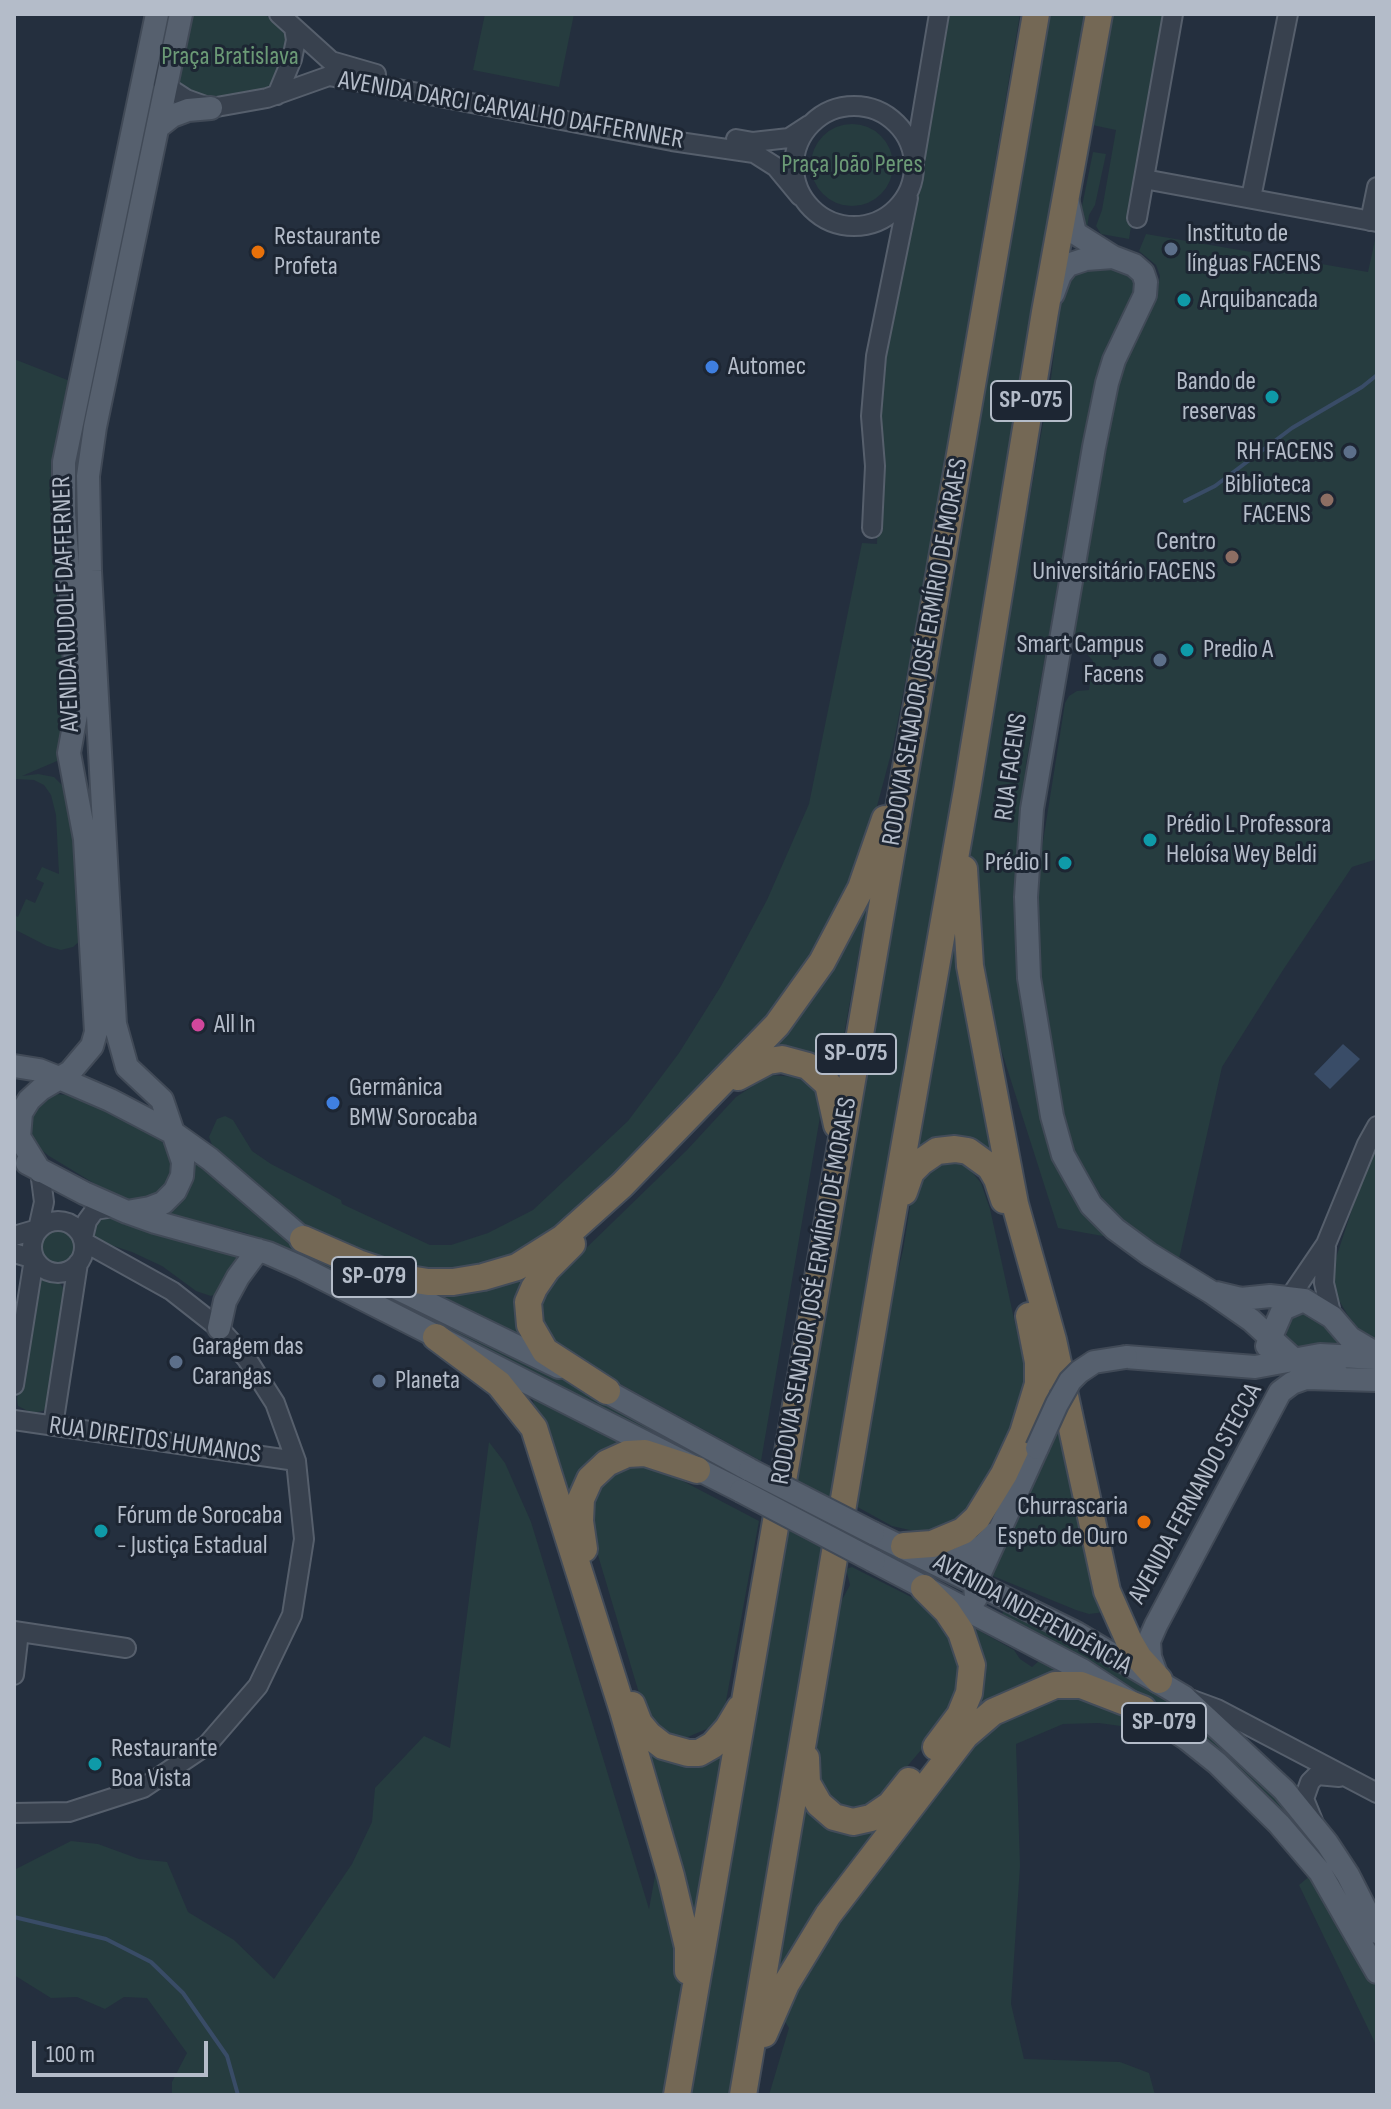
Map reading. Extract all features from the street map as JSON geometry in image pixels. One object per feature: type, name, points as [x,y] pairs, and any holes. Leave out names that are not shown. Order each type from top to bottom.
[{"type":"highway","name":"RODOVIA SENADOR JOSÉ ERMÍRIO DE MORAES","points":[[677,2095],[1036,14]]},
{"type":"highway","name":"SP-075","points":[[744,2089],[967,790],[1045,312],[1099,14]]},
{"type":"highway","points":[[303,1239],[403,1278],[453,1282],[517,1267],[563,1238],[622,1185],[777,1025],[822,962],[861,888],[910,752]]},
{"type":"highway","points":[[967,790],[964,870],[970,966],[1015,1204],[1053,1340],[1107,1591],[1139,1658],[1159,1680]]},
{"type":"highway","points":[[607,1391],[554,1358],[536,1340],[528,1302],[547,1269],[738,1077],[768,1061],[782,1059],[808,1066],[822,1077],[831,1092],[837,1124],[832,1191]]},
{"type":"highway","points":[[885,1257],[911,1172],[937,1151],[968,1151],[981,1158],[997,1179],[1006,1206],[1038,1362],[1038,1384],[1023,1433],[1004,1474],[977,1518],[953,1538],[922,1546],[904,1546]]},
{"type":"highway","points":[[436,1337],[499,1384],[534,1428],[671,1876],[688,1947],[689,2022]]},
{"type":"highway","points":[[697,1470],[645,1453],[627,1454],[607,1463],[590,1479],[581,1499],[582,1541],[633,1709],[649,1735],[675,1751],[699,1753],[713,1745],[728,1728],[746,1698]]},
{"type":"highway","points":[[805,1731],[807,1783],[819,1804],[834,1817],[853,1822],[871,1818],[890,1805],[960,1715],[969,1693],[972,1665],[969,1650],[947,1611],[924,1588]]},
{"type":"highway","points":[[744,2089],[768,2024],[802,1955],[828,1915],[965,1736],[993,1712],[1055,1685],[1081,1685],[1143,1709]]},
{"type":"main road","name":"AVENIDA RUDOLF DAFFERNER","points":[[60,1084],[92,1046],[96,1032],[85,839],[69,753],[78,704],[64,513],[64,462],[157,14]]},
{"type":"main road","name":"AVENIDA RUDOLF DAFFERNER","points":[[175,1134],[162,1100],[127,1067],[115,1024],[98,729],[88,476],[95,427],[181,14]]},
{"type":"main road","points":[[158,127],[180,113],[211,108]]},
{"type":"main road","name":"RUA FACENS","points":[[1068,184],[1068,209],[1075,233],[1113,257],[1134,265],[1143,273],[1146,282],[1145,295],[1114,360],[1107,383],[1032,809],[1026,897],[1029,978],[1052,1116],[1063,1155],[1091,1205],[1131,1242],[1251,1320],[1283,1320]]},
{"type":"main road","points":[[1045,312],[1060,275],[1068,265],[1086,259],[1113,257]]},
{"type":"main road","points":[[71,732],[78,720],[83,718],[98,729]]},
{"type":"main road","points":[[75,787],[85,796],[102,793]]},
{"type":"main road","name":"SP-079","points":[[14,1066],[39,1070],[60,1084],[110,1100],[175,1134],[210,1159],[303,1239],[341,1261],[607,1391],[875,1534]]},
{"type":"main road","points":[[40,1171],[19,1137],[18,1126],[29,1100],[60,1084]]},
{"type":"main road","points":[[121,1209],[150,1208],[163,1203],[175,1191],[182,1176],[183,1162],[175,1134]]},
{"type":"main road","name":"SP-079","points":[[14,1152],[40,1171],[121,1209],[155,1222],[258,1250],[300,1267],[697,1470]]},
{"type":"main road","points":[[219,1328],[225,1301],[258,1250]]},
{"type":"main road","name":"RUA FACENS","points":[[1211,1292],[1241,1299],[1283,1320]]},
{"type":"main road","name":"AVENIDA FERNANDO STECCA","points":[[1283,1320],[1332,1317],[1350,1338],[1377,1356]]},
{"type":"main road","name":"AVENIDA FERNANDO STECCA","points":[[1283,1320],[1307,1369],[1340,1377]]},
{"type":"main road","name":"AVENIDA FERNANDO STECCA","points":[[1283,1320],[1320,1355],[1377,1356]]},
{"type":"main road","name":"AVENIDA FERNANDO STECCA","points":[[1002,1523],[1057,1404],[1079,1372],[1094,1362],[1126,1357],[1255,1367],[1283,1320]]},
{"type":"main road","name":"AVENIDA FERNANDO STECCA","points":[[1159,1680],[1150,1657],[1149,1641],[1280,1392],[1306,1378],[1377,1380]]},
{"type":"main road","name":"AVENIDA INDEPENDÊNCIA","points":[[697,1470],[1082,1670],[1143,1709],[1217,1763],[1279,1824],[1320,1872],[1377,1972]]},
{"type":"main road","points":[[875,1534],[936,1559],[958,1559],[984,1545],[1002,1523]]},
{"type":"main road","points":[[980,1615],[976,1611],[975,1584],[1002,1523]]},
{"type":"main road","name":"AVENIDA INDEPENDÊNCIA","points":[[875,1534],[1076,1633],[1184,1697],[1284,1790],[1348,1875],[1377,1932]]},
{"type":"street","name":"AVENIDA DARCI CARVALHO DAFFERNNER","points":[[279,14],[331,61],[371,73],[754,153],[776,167],[800,196]]},
{"type":"street","points":[[872,528],[875,466],[872,401],[876,356],[914,175],[924,90],[939,14]]},
{"type":"street","points":[[1137,218],[1173,14]]},
{"type":"street","points":[[1251,198],[1288,14]]},
{"type":"street","points":[[277,95],[292,59],[296,40],[294,28]]},
{"type":"street","points":[[148,63],[166,86],[186,99],[211,108]]},
{"type":"street","name":"AVENIDA DARCI CARVALHO DAFFERNNER","points":[[211,108],[277,95],[329,76],[603,122],[753,142],[789,138],[809,125]]},
{"type":"street","points":[[887,115],[900,113],[916,104],[924,90]]},
{"type":"street","points":[[910,189],[890,215],[876,223],[859,227],[842,226],[825,220],[811,210],[800,196],[794,178],[793,159],[798,141],[809,125],[822,114],[854,105],[887,115],[905,134],[914,160]]},
{"type":"street","points":[[1144,179],[1373,221],[1377,187]]},
{"type":"street","points":[[876,223],[895,258]]},
{"type":"street","points":[[1283,1320],[1326,1244],[1377,1126]]},
{"type":"street","points":[[14,1385],[34,1259],[31,1246],[44,1202],[40,1171]]},
{"type":"street","points":[[83,1240],[87,1221],[95,1210],[121,1209]]},
{"type":"street","points":[[14,1236],[38,1229],[51,1221],[67,1222],[79,1231],[83,1240],[84,1249],[78,1263],[53,1426]]},
{"type":"street","points":[[14,1813],[69,1812],[143,1788],[207,1745],[258,1686],[292,1615],[304,1539],[296,1461],[275,1403],[247,1359],[219,1328],[172,1291],[83,1240]]},
{"type":"street","points":[[1326,1244],[1324,1283],[1332,1317]]},
{"type":"street","points":[[14,1253],[34,1259],[46,1271],[55,1273],[64,1272],[78,1263]]},
{"type":"street","name":"RUA DIREITOS HUMANOS","points":[[14,1420],[296,1461]]},
{"type":"street","points":[[14,1675],[16,1632],[126,1648]]},
{"type":"street","points":[[1184,1697],[1217,1709],[1377,1793]]},
{"type":"street","points":[[1317,1831],[1304,1799],[1310,1782],[1317,1775],[1350,1779]]},
{"type":"green space","name":"Praça Bratislava","points":[[186,14],[265,14],[284,33],[288,42],[278,78],[263,91],[237,99],[197,98],[172,85]]},
{"type":"green space","points":[[485,14],[574,14],[559,87],[473,70]]},
{"type":"green space","points":[[949,14],[1020,14],[924,584],[893,746],[876,810],[843,898],[808,963],[782,1000],[732,1057],[555,1233],[518,1259],[479,1271],[398,1270],[306,1231],[280,1211],[212,1145],[209,1137],[217,1119],[225,1116],[233,1120],[252,1151],[271,1164],[341,1200],[342,1204],[430,1245],[451,1245],[488,1233],[533,1210],[628,1121],[679,1053],[721,986],[767,900],[809,804],[862,543],[877,544],[880,354],[925,121],[931,121],[934,109]]},
{"type":"green space","points":[[1046,14],[1086,14],[733,2095],[691,2095]]},
{"type":"green space","points":[[1111,14],[1165,14],[1129,239],[1101,234],[1096,226],[1102,210],[1116,130],[1092,125]]},
{"type":"green space","name":"Praça João Peres","points":[[852,124],[868,127],[881,136],[890,149],[893,165],[890,181],[881,194],[868,203],[852,206],[836,203],[823,194],[814,181],[811,165],[814,149],[823,136],[836,127]]},
{"type":"green space","points":[[1093,152],[1106,154],[1087,228],[1081,211]]},
{"type":"green space","name":"Centro Universitário FACENS","points":[[1377,231],[1377,859],[1352,867],[1222,1067],[1179,1259],[1111,1213],[1075,1152],[1063,1112],[1035,967],[1041,854],[1065,703],[1077,691],[1089,690],[1093,661],[1073,638],[1118,384],[1130,345],[1157,294],[1160,276],[1156,265],[1139,251],[1146,234],[1368,272]]},
{"type":"green space","points":[[1099,264],[1126,269],[1134,280],[1135,294],[1107,345],[1089,407],[1026,764],[1017,880],[1035,1079],[1114,1238],[1058,1228],[976,971],[971,887],[971,830],[1051,378],[1062,288],[1074,272]]},
{"type":"green space","points":[[14,359],[75,383],[68,729],[57,761],[22,776],[38,774],[54,777],[68,791],[73,805],[81,940],[73,947],[61,950],[14,929],[14,915],[18,917],[26,899],[35,903],[44,883],[36,879],[42,867],[59,874],[56,815],[51,795],[44,785],[34,780],[14,779]]},
{"type":"green space","points":[[875,863],[834,1090],[768,1053]]},
{"type":"green space","points":[[955,920],[997,1166],[916,1154]]},
{"type":"green space","points":[[770,1075],[797,1077],[816,1092],[821,1111],[761,1461],[558,1350],[542,1337],[537,1310],[549,1286],[579,1255],[687,1150],[736,1097]]},
{"type":"green space","points":[[46,1096],[77,1096],[156,1135],[171,1152],[169,1182],[149,1201],[131,1201],[110,1193],[49,1156],[35,1145],[29,1127],[34,1106]]},
{"type":"green space","points":[[1377,1142],[1377,1341],[1357,1327],[1347,1314],[1336,1295],[1332,1270]]},
{"type":"green space","points":[[192,1158],[274,1229],[302,1247],[734,1466],[731,1479],[285,1250],[246,1233],[166,1213]]},
{"type":"green space","points":[[952,1162],[966,1165],[981,1183],[990,1209],[1027,1378],[1013,1426],[968,1517],[927,1534],[892,1526],[852,1504],[911,1201],[918,1181],[935,1165]]},
{"type":"green space","points":[[109,1217],[232,1249],[238,1252],[236,1260],[218,1293],[211,1296],[196,1291],[162,1266],[96,1240],[91,1233],[97,1219]]},
{"type":"green space","points":[[58,1226],[73,1232],[79,1247],[73,1262],[58,1268],[43,1262],[37,1247],[43,1232]]},
{"type":"green space","points":[[527,1267],[533,1282],[538,1347],[413,1288]]},
{"type":"green space","points":[[43,1276],[56,1278],[64,1289],[48,1404],[43,1411],[32,1413],[18,1406],[17,1399],[37,1281]]},
{"type":"green space","points":[[1297,1310],[1321,1319],[1342,1344],[1293,1350],[1285,1328],[1291,1313]]},
{"type":"green space","points":[[530,1391],[642,1444],[602,1459],[577,1544]]},
{"type":"green space","points":[[1062,1422],[1105,1612],[1089,1614],[1076,1610],[993,1576],[990,1568]]},
{"type":"green space","points":[[489,1442],[505,1463],[531,1522],[649,1909],[659,1854],[681,1960],[683,1993],[667,2095],[172,2095],[172,2082],[187,2053],[147,1998],[124,1997],[105,2009],[77,1997],[51,1998],[14,1975],[14,1870],[71,1841],[98,1844],[139,1859],[167,1862],[188,1912],[234,1940],[274,1979],[352,1864],[372,1822],[375,1788],[424,1736],[450,1748]]},
{"type":"green space","points":[[643,1464],[658,1468],[759,1521],[724,1712],[709,1728],[683,1739],[658,1731],[647,1720],[587,1509],[606,1479],[620,1467]]},
{"type":"green space","points":[[852,1567],[925,1604],[944,1624],[956,1649],[961,1671],[950,1716],[876,1803],[842,1808],[831,1801],[816,1779],[816,1753],[836,1611],[850,1585],[846,1569]]},
{"type":"green space","points":[[1005,1606],[1091,1651],[1195,1717],[1307,1826],[1377,1943],[1377,1956],[1190,1729],[1134,1690],[1001,1618]]},
{"type":"green space","points":[[960,1620],[1014,1650],[1020,1659],[1032,1667],[1040,1660],[1059,1668],[1059,1675],[1005,1692],[976,1709]]},
{"type":"green space","points":[[1067,1697],[1101,1704],[1126,1714],[1149,1730],[1099,1723],[1063,1724],[1016,1744],[1020,1866],[1011,2004],[1024,2059],[1120,2062],[1149,2073],[1155,2095],[769,2095],[789,2028],[780,2014],[804,1966],[969,1746],[1035,1702]]},
{"type":"green space","points":[[645,1738],[657,1749],[727,1740],[694,1922]]},
{"type":"green space","points":[[803,1793],[816,1813],[900,1803],[814,1914],[771,1985]]},
{"type":"green space","points":[[1311,1875],[1349,1935],[1377,1989],[1377,2047],[1299,1885]]},
{"type":"water","points":[[1343,1044],[1360,1059],[1330,1089],[1314,1074]]},
{"type":"waterway","points":[[1185,501],[1215,486],[1292,428],[1377,375]]},
{"type":"waterway","points":[[14,1917],[106,1939],[151,1962],[183,1993],[227,2056],[238,2095]]},
{"type":"place","name":"Instituto de línguas FACENS","points":[[1171,249]]},
{"type":"place","name":"Restaurante Profeta","points":[[258,252]]},
{"type":"place","name":"Arquibancada","points":[[1184,300]]},
{"type":"place","name":"Automec","points":[[712,367]]},
{"type":"place","name":"Bando de reservas","points":[[1272,397]]},
{"type":"place","name":"RH FACENS","points":[[1350,452]]},
{"type":"place","name":"Biblioteca FACENS","points":[[1327,500]]},
{"type":"place","name":"Centro Universitário FACENS","points":[[1232,557]]},
{"type":"place","name":"Predio A","points":[[1187,650]]},
{"type":"place","name":"Smart Campus Facens","points":[[1160,660]]},
{"type":"place","name":"Prédio L Professora Heloísa Wey Beldi","points":[[1150,840]]},
{"type":"place","name":"Prédio I","points":[[1065,863]]},
{"type":"place","name":"All In","points":[[198,1025]]},
{"type":"place","name":"Germânica BMW Sorocaba","points":[[333,1103]]},
{"type":"place","name":"Garagem das Carangas","points":[[176,1362]]},
{"type":"place","name":"Planeta","points":[[379,1381]]},
{"type":"place","name":"Churrascaria Espeto de Ouro","points":[[1144,1522]]},
{"type":"place","name":"Fórum de Sorocaba - Justiça Estadual","points":[[101,1531]]},
{"type":"place","name":"Restaurante Boa Vista","points":[[95,1764]]}]
